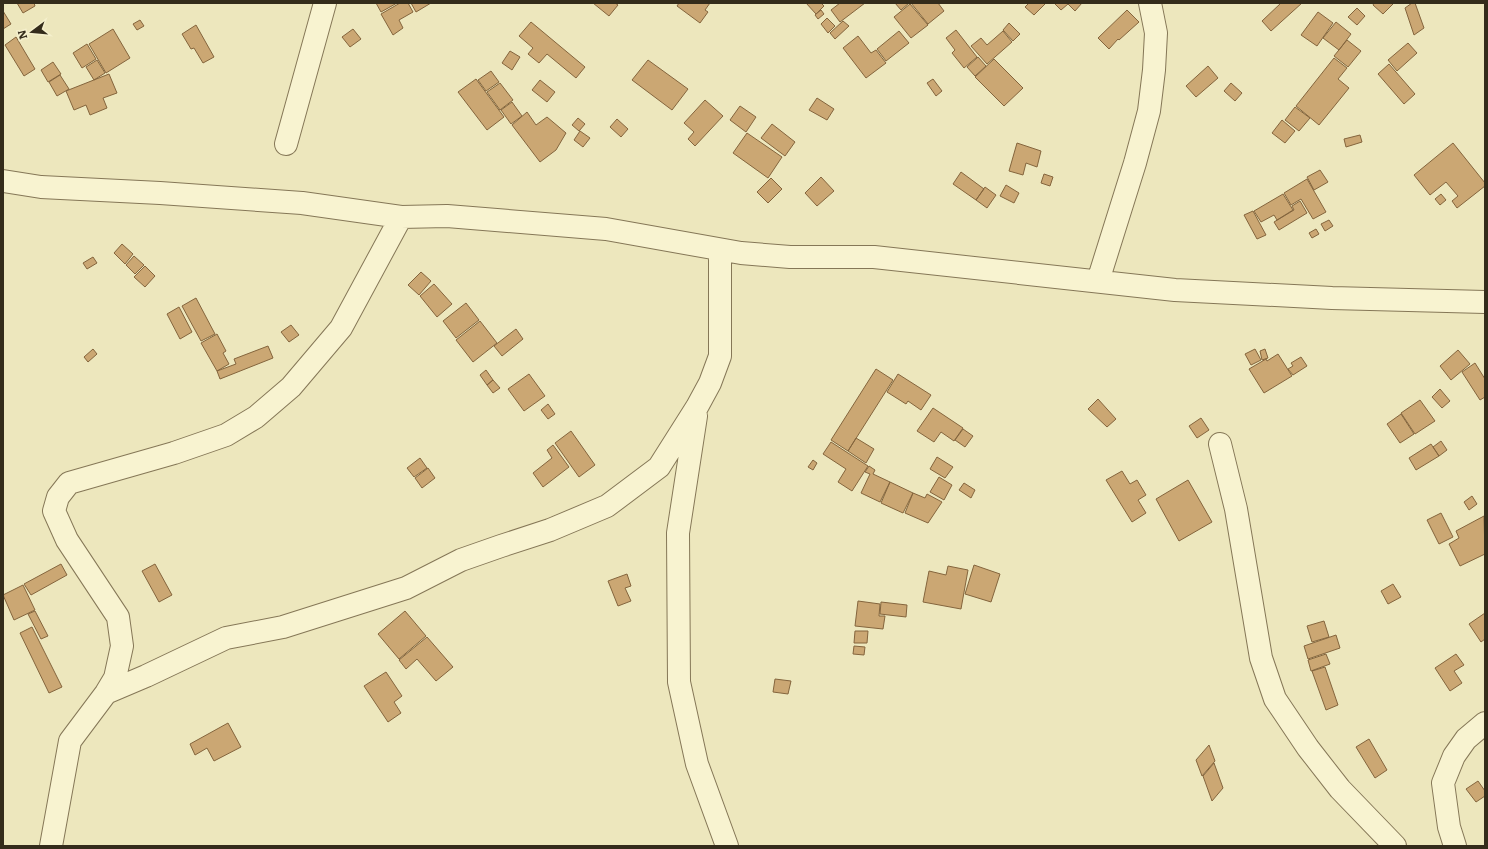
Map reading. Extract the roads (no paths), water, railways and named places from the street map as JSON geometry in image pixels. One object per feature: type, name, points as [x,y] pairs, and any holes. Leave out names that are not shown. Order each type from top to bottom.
[{"type":"street","points":[[286,144],[325,3]]},
{"type":"street","points":[[1098,281],[1135,163],[1148,111],[1154,70],[1156,33],[1150,3]]},
{"type":"street","points":[[3,181],[41,187],[160,193],[302,203],[402,217],[447,216],[606,229],[720,250],[790,256],[874,257],[1175,290],[1332,298],[1485,302]]},
{"type":"street","points":[[51,846],[70,741],[106,693],[115,678],[122,646],[118,617],[67,540],[54,511],[58,497],[69,483],[188,448],[226,435],[256,417],[291,387],[341,328],[402,217]]},
{"type":"street","points":[[106,693],[146,676],[226,638],[283,627],[406,588],[461,560],[550,530],[607,506],[659,467],[698,407],[710,383],[720,356],[720,250]]},
{"type":"street","points":[[698,407],[678,533],[679,682],[697,764],[726,846]]},
{"type":"street","points":[[1220,444],[1236,509],[1261,658],[1275,699],[1308,748],[1340,788],[1395,846]]},
{"type":"street","points":[[1455,846],[1449,826],[1443,783],[1454,756],[1466,739],[1485,723]]}]
